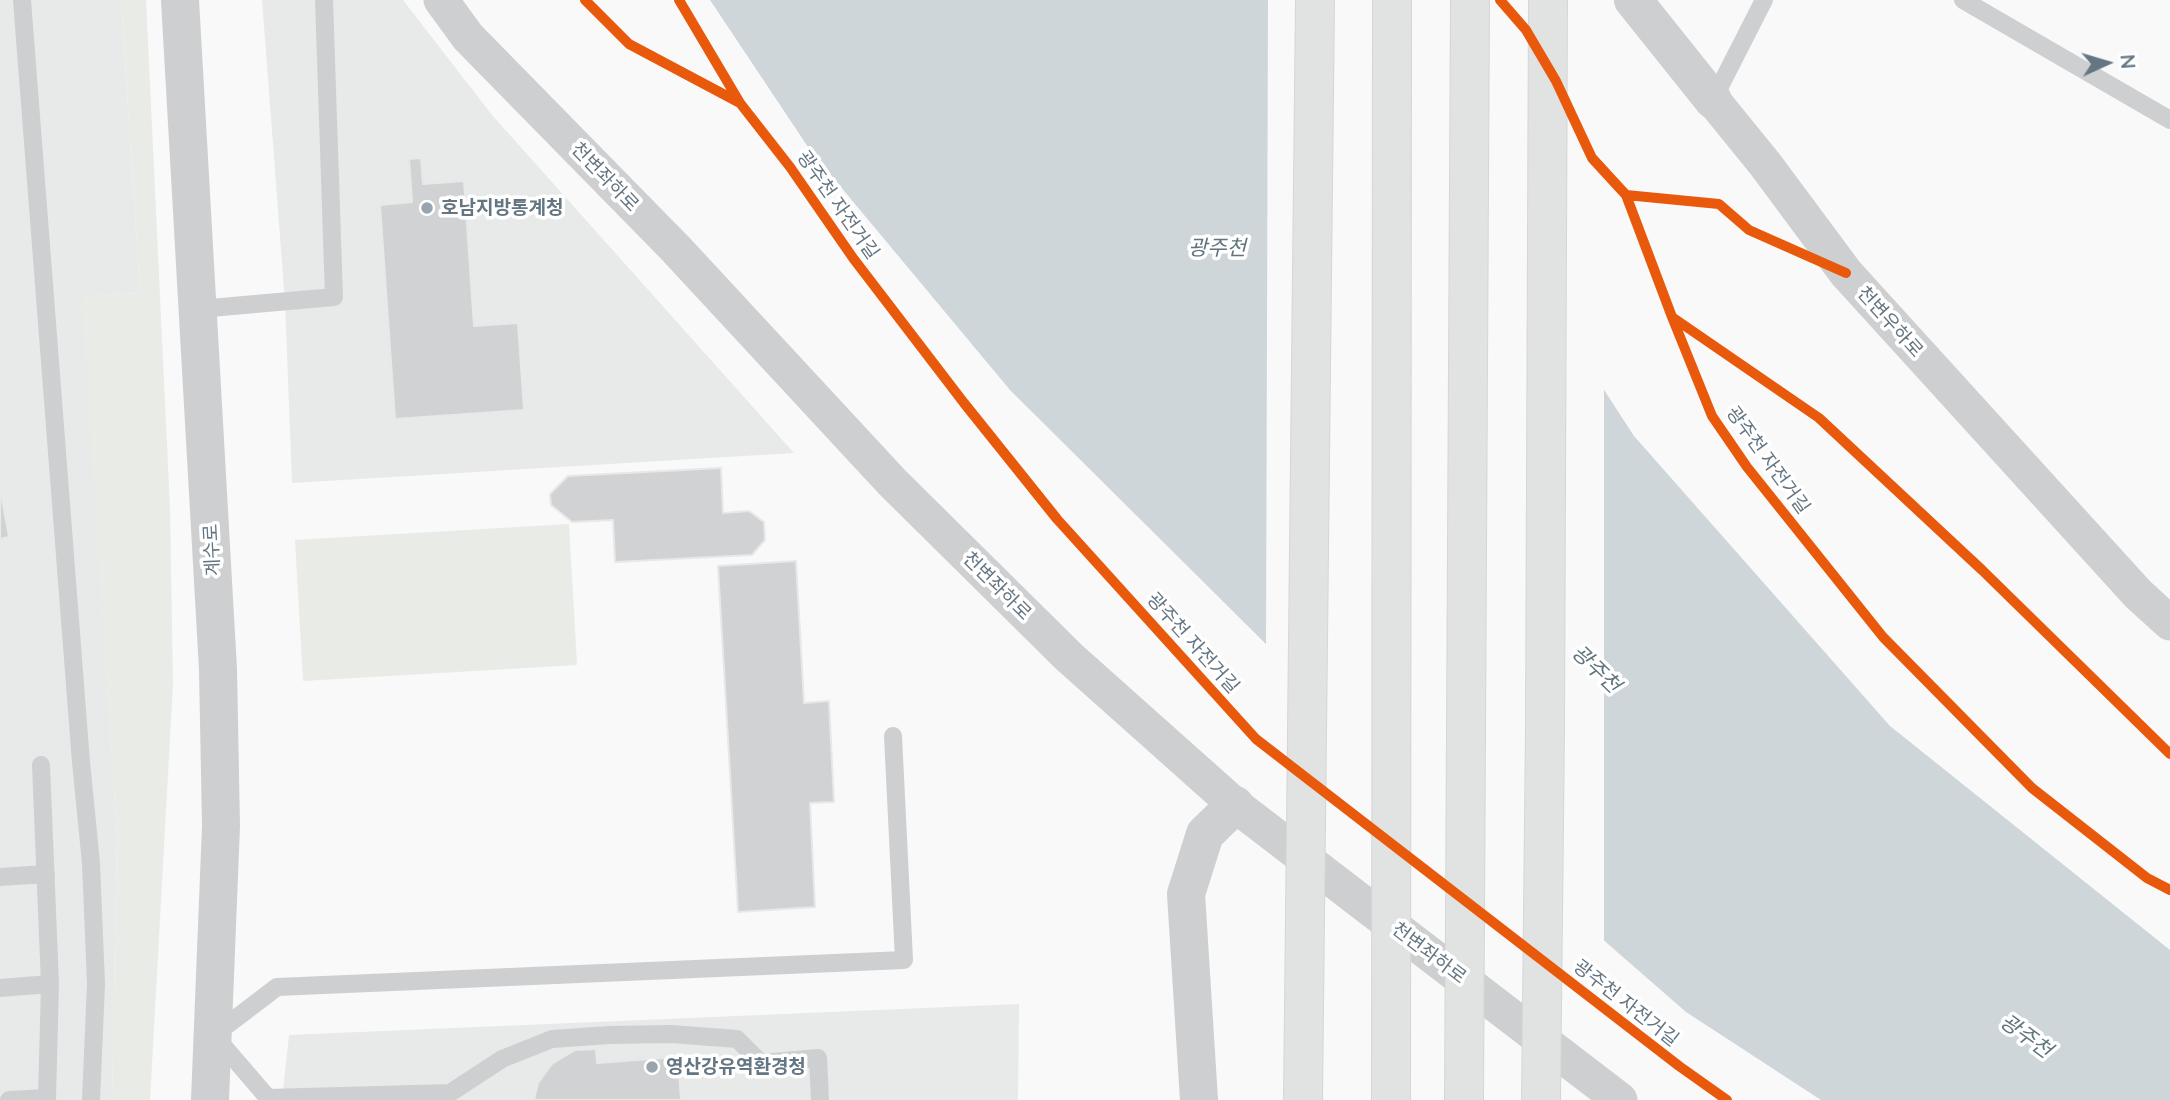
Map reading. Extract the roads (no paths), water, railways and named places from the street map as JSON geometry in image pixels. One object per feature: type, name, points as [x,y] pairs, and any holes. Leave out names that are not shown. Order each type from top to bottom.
[{"type":"highway","points":[[1303,1100],[1315,0]]},
{"type":"highway","points":[[1391,1100],[1392,0]]},
{"type":"highway","points":[[1464,1100],[1470,0]]},
{"type":"highway","points":[[1541,1100],[1548,0]]},
{"type":"street","name":"계수로","points":[[180,0],[218,669],[221,826],[211,1100]]},
{"type":"street","name":"천변좌하로","points":[[441,0],[468,37],[676,249],[892,482],[1069,657],[1235,805],[1620,1100]]},
{"type":"street","name":"천변우하로","points":[[1633,0],[1765,164],[1846,273],[2138,594],[2170,623]]},
{"type":"street","points":[[1199,1100],[1186,894],[1205,834],[1235,805]]},
{"type":"lane","points":[[22,0],[80,748],[92,863],[96,984],[91,1100]]},
{"type":"lane","points":[[199,309],[334,297],[324,0]]},
{"type":"lane","points":[[1713,100],[1764,0]]},
{"type":"lane","points":[[1963,0],[2170,120]]},
{"type":"lane","points":[[820,1100],[818,1058],[761,1063],[737,1039],[671,1034],[552,1040],[502,1059],[450,1093],[268,1098],[214,1035],[277,987],[904,960],[893,736]]},
{"type":"lane","points":[[9,1100],[47,1098],[50,984],[41,765]]},
{"type":"lane","points":[[0,877],[46,874]]},
{"type":"lane","points":[[0,988],[50,984]]},
{"type":"water","name":"광주천","points":[[710,0],[1351,0],[1634,436],[1890,726],[2170,950],[2170,1100],[1821,1100],[1686,1012],[1279,657],[1010,390],[810,150]]},
{"type":"place","name":"호남지방통계청","points":[[427,208]]},
{"type":"place","name":"영산강유역환경청","points":[[652,1067]]}]
